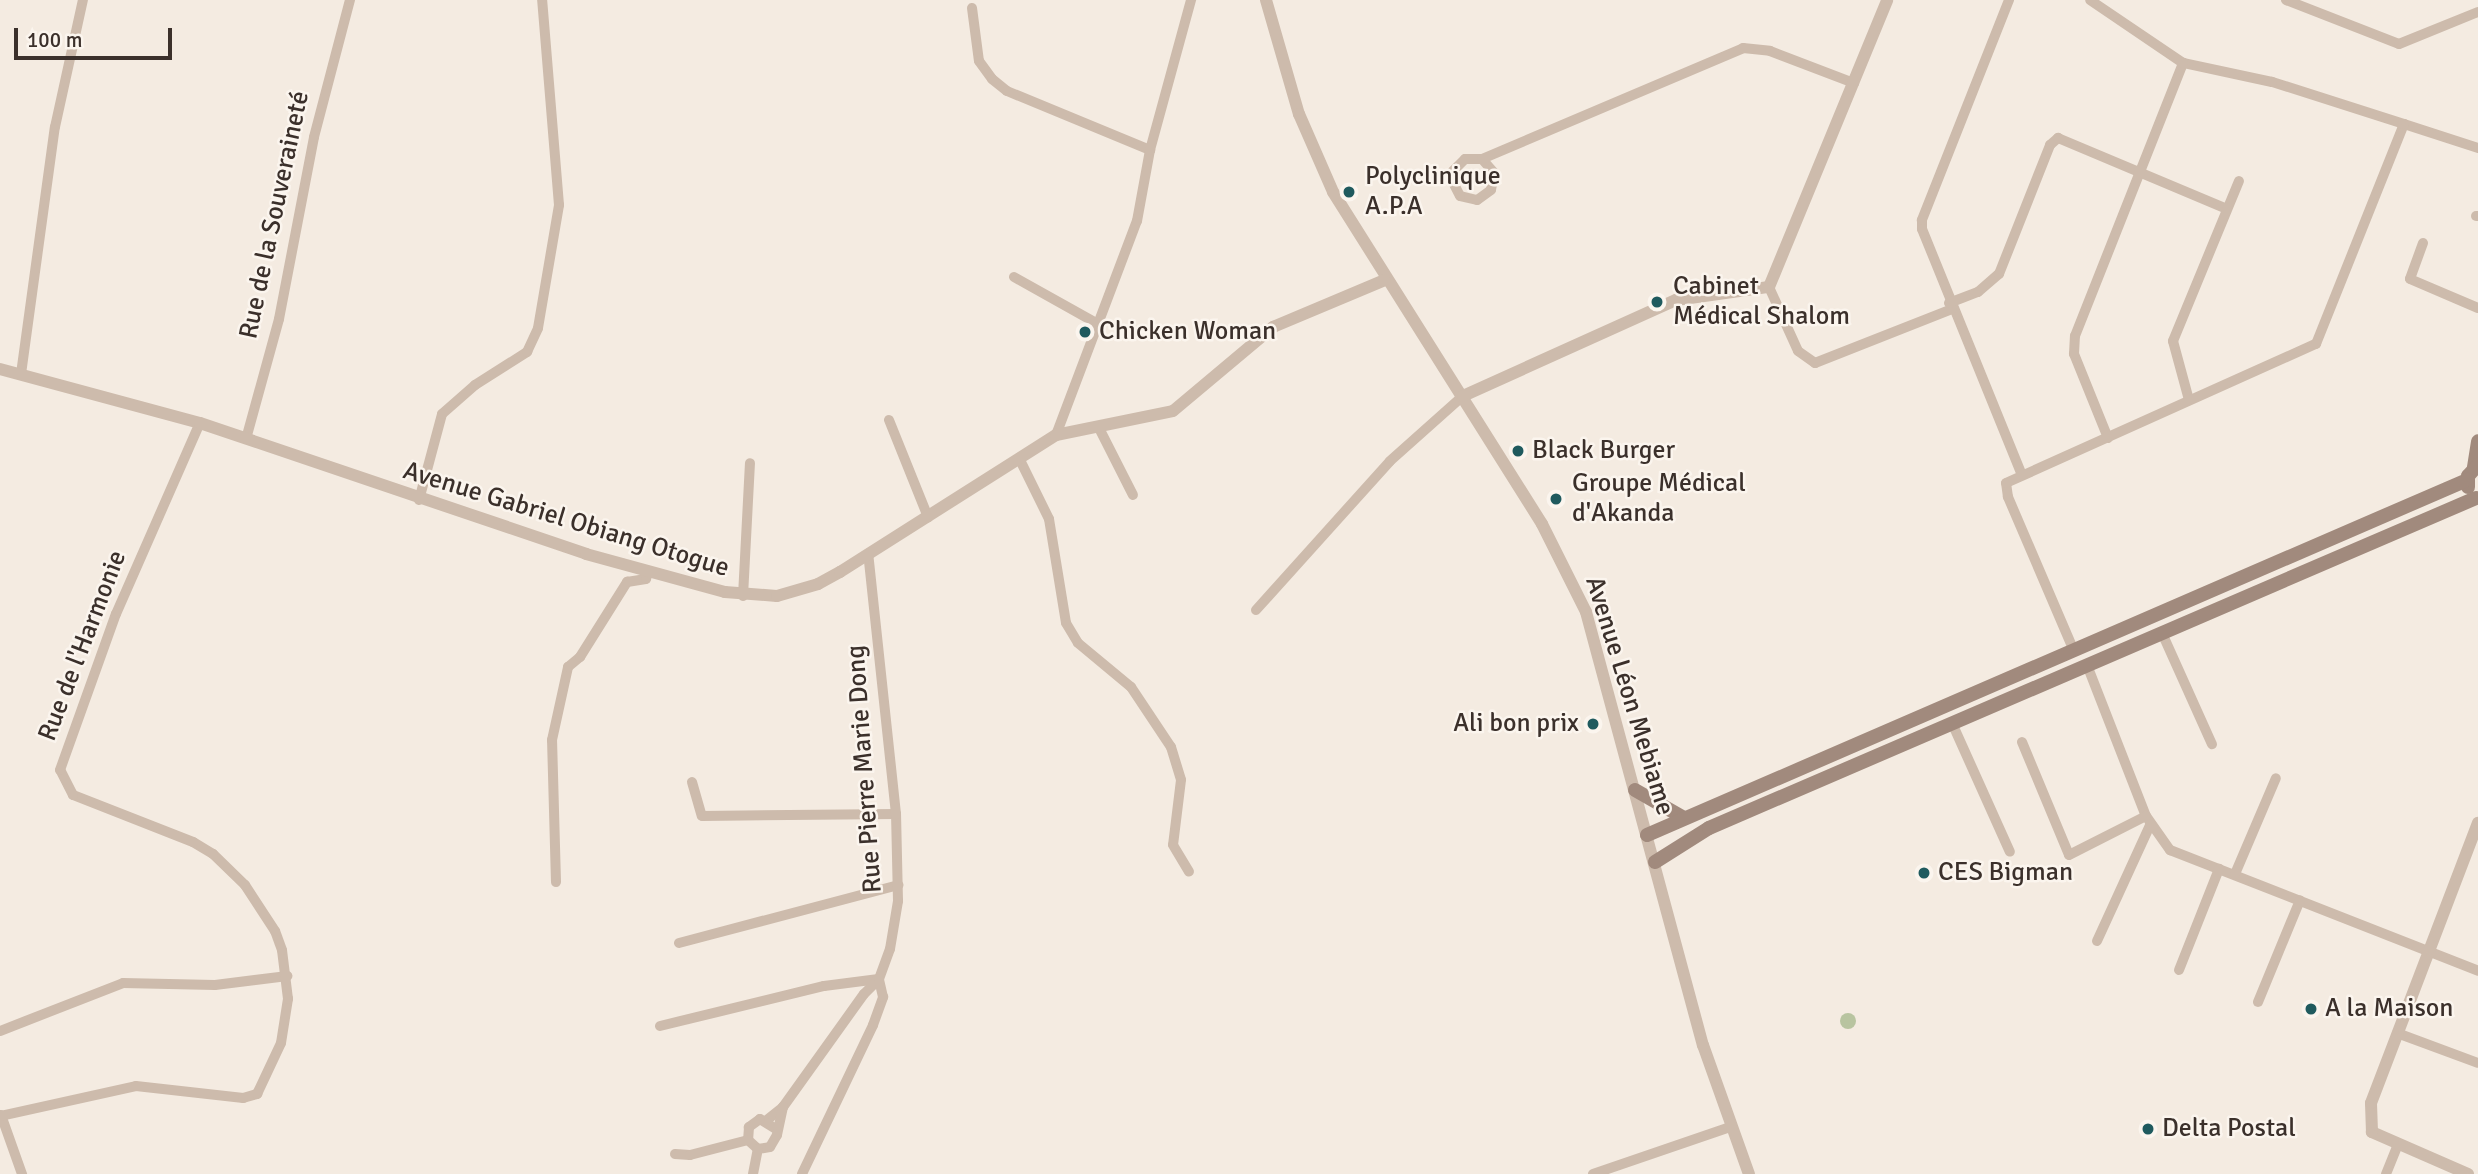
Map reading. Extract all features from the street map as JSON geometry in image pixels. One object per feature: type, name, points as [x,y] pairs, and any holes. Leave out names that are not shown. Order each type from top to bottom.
[{"type":"main road","points":[[1655,862],[1709,828],[2477,499],[2473,471],[2478,441]]},
{"type":"main road","points":[[1647,835],[2074,651],[2473,471]]},
{"type":"main road","points":[[1635,790],[1684,818]]},
{"type":"street","points":[[21,374],[55,127],[83,0]]},
{"type":"street","name":"Rue de la Souveraineté","points":[[246,439],[279,319],[314,137],[350,0]]},
{"type":"street","points":[[419,500],[442,414],[466,392],[527,352],[538,328],[559,205],[542,0]]},
{"type":"street","points":[[1056,435],[1137,221],[1150,150],[1191,0]]},
{"type":"street","name":"Avenue Léon Mebiame","points":[[1266,0],[1298,114],[1317,161],[1385,280],[1463,396],[1542,524],[1576,588],[1635,790],[1703,1045],[1730,1127],[1749,1174]]},
{"type":"street","points":[[1887,0],[1769,287],[1798,351],[1815,363],[1950,306],[1978,292],[1999,274],[2053,140],[2075,142],[2227,209]]},
{"type":"street","points":[[2009,0],[1922,220],[1924,242],[2021,473]]},
{"type":"street","points":[[2090,0],[2183,63],[2272,82],[2478,148]]},
{"type":"street","points":[[2286,0],[2305,4],[2399,44],[2478,12]]},
{"type":"street","points":[[972,8],[979,61],[992,79],[1007,91],[1150,150]]},
{"type":"street","points":[[1482,159],[1494,173],[1494,182],[1485,197],[1468,200],[1454,189],[1453,171],[1465,159],[1482,159],[1752,46],[1854,83]]},
{"type":"street","points":[[2108,438],[2074,343],[2183,63]]},
{"type":"street","points":[[2074,651],[2008,497],[2006,483],[2021,473],[2108,438],[2316,344],[2404,124]]},
{"type":"street","points":[[2189,400],[2172,351],[2173,341],[2239,181]]},
{"type":"street","points":[[2423,243],[2410,279],[2478,308]]},
{"type":"street","points":[[1013,277],[1098,324]]},
{"type":"street","name":"Avenue Gabriel Obiang Otogue","points":[[0,369],[200,423],[419,500],[648,572],[743,596],[777,596],[807,588],[868,554],[1056,435],[1173,411],[1273,327],[1385,280]]},
{"type":"street","points":[[1256,610],[1390,461],[1463,396],[1676,300],[1769,287]]},
{"type":"street","points":[[889,420],[928,517]]},
{"type":"street","name":"Rue de l'Harmonie","points":[[1,1115],[136,1086],[243,1098],[257,1094],[281,1042],[287,976],[275,930],[230,869],[193,842],[73,794],[60,770],[116,614],[200,423]]},
{"type":"street","points":[[1099,428],[1133,495]]},
{"type":"street","points":[[1019,458],[1049,519],[1066,623],[1078,643],[1131,687],[1171,747],[1181,780],[1172,845],[1189,872]]},
{"type":"street","points":[[743,596],[750,463]]},
{"type":"street","name":"Rue Pierre Marie Dong","points":[[868,554],[896,814],[898,885],[890,949],[879,979]]},
{"type":"street","points":[[556,882],[552,740],[568,667],[580,657],[627,582],[646,579],[648,572]]},
{"type":"street","points":[[2162,633],[2212,744]]},
{"type":"street","points":[[2087,665],[2148,821],[2169,850],[2478,971]]},
{"type":"street","points":[[1952,723],[2010,852]]},
{"type":"street","points":[[2022,742],[2069,855],[2148,821]]},
{"type":"street","points":[[2235,874],[2276,778]]},
{"type":"street","points":[[692,782],[702,816],[896,814]]},
{"type":"street","points":[[2097,941],[2148,821]]},
{"type":"street","points":[[2468,1174],[2372,1132],[2371,1103],[2478,823]]},
{"type":"street","points":[[2179,970],[2219,869]]},
{"type":"street","points":[[679,943],[898,885]]},
{"type":"street","points":[[2258,1002],[2300,900]]},
{"type":"street","points":[[0,1031],[123,983],[215,985],[287,976]]},
{"type":"street","points":[[660,1026],[804,990],[879,979]]},
{"type":"street","points":[[748,1140],[754,1122],[766,1120],[783,1107],[864,994],[879,979]]},
{"type":"street","points":[[802,1174],[873,1025],[883,997],[879,979]]},
{"type":"street","points":[[2397,1033],[2478,1063]]},
{"type":"street","points":[[758,1149],[775,1142],[783,1107]]},
{"type":"street","points":[[1,1115],[22,1174]]},
{"type":"street","points":[[766,1120],[776,1129]]},
{"type":"street","points":[[1593,1174],[1730,1127]]},
{"type":"street","points":[[748,1140],[758,1149]]},
{"type":"street","points":[[675,1154],[690,1155],[748,1140]]},
{"type":"street","points":[[2386,1174],[2398,1144]]},
{"type":"street","points":[[753,1174],[758,1149]]},
{"type":"green space","points":[[1845,1013],[1851,1013],[1856,1021],[1854,1027],[1845,1029],[1840,1024],[1840,1018]]},
{"type":"place","name":"Polyclinique A.P.A","points":[[1349,192]]},
{"type":"place","name":"Cabinet Médical Shalom","points":[[1657,302]]},
{"type":"place","name":"Chicken Woman","points":[[1085,332]]},
{"type":"place","name":"Black Burger","points":[[1518,451]]},
{"type":"place","name":"Groupe Médical d'Akanda","points":[[1556,499]]},
{"type":"place","name":"Ali bon prix","points":[[1593,724]]},
{"type":"place","name":"CES Bigman","points":[[1924,873]]},
{"type":"place","name":"A la Maison","points":[[2311,1009]]},
{"type":"place","name":"Delta Postal","points":[[2148,1129]]}]
